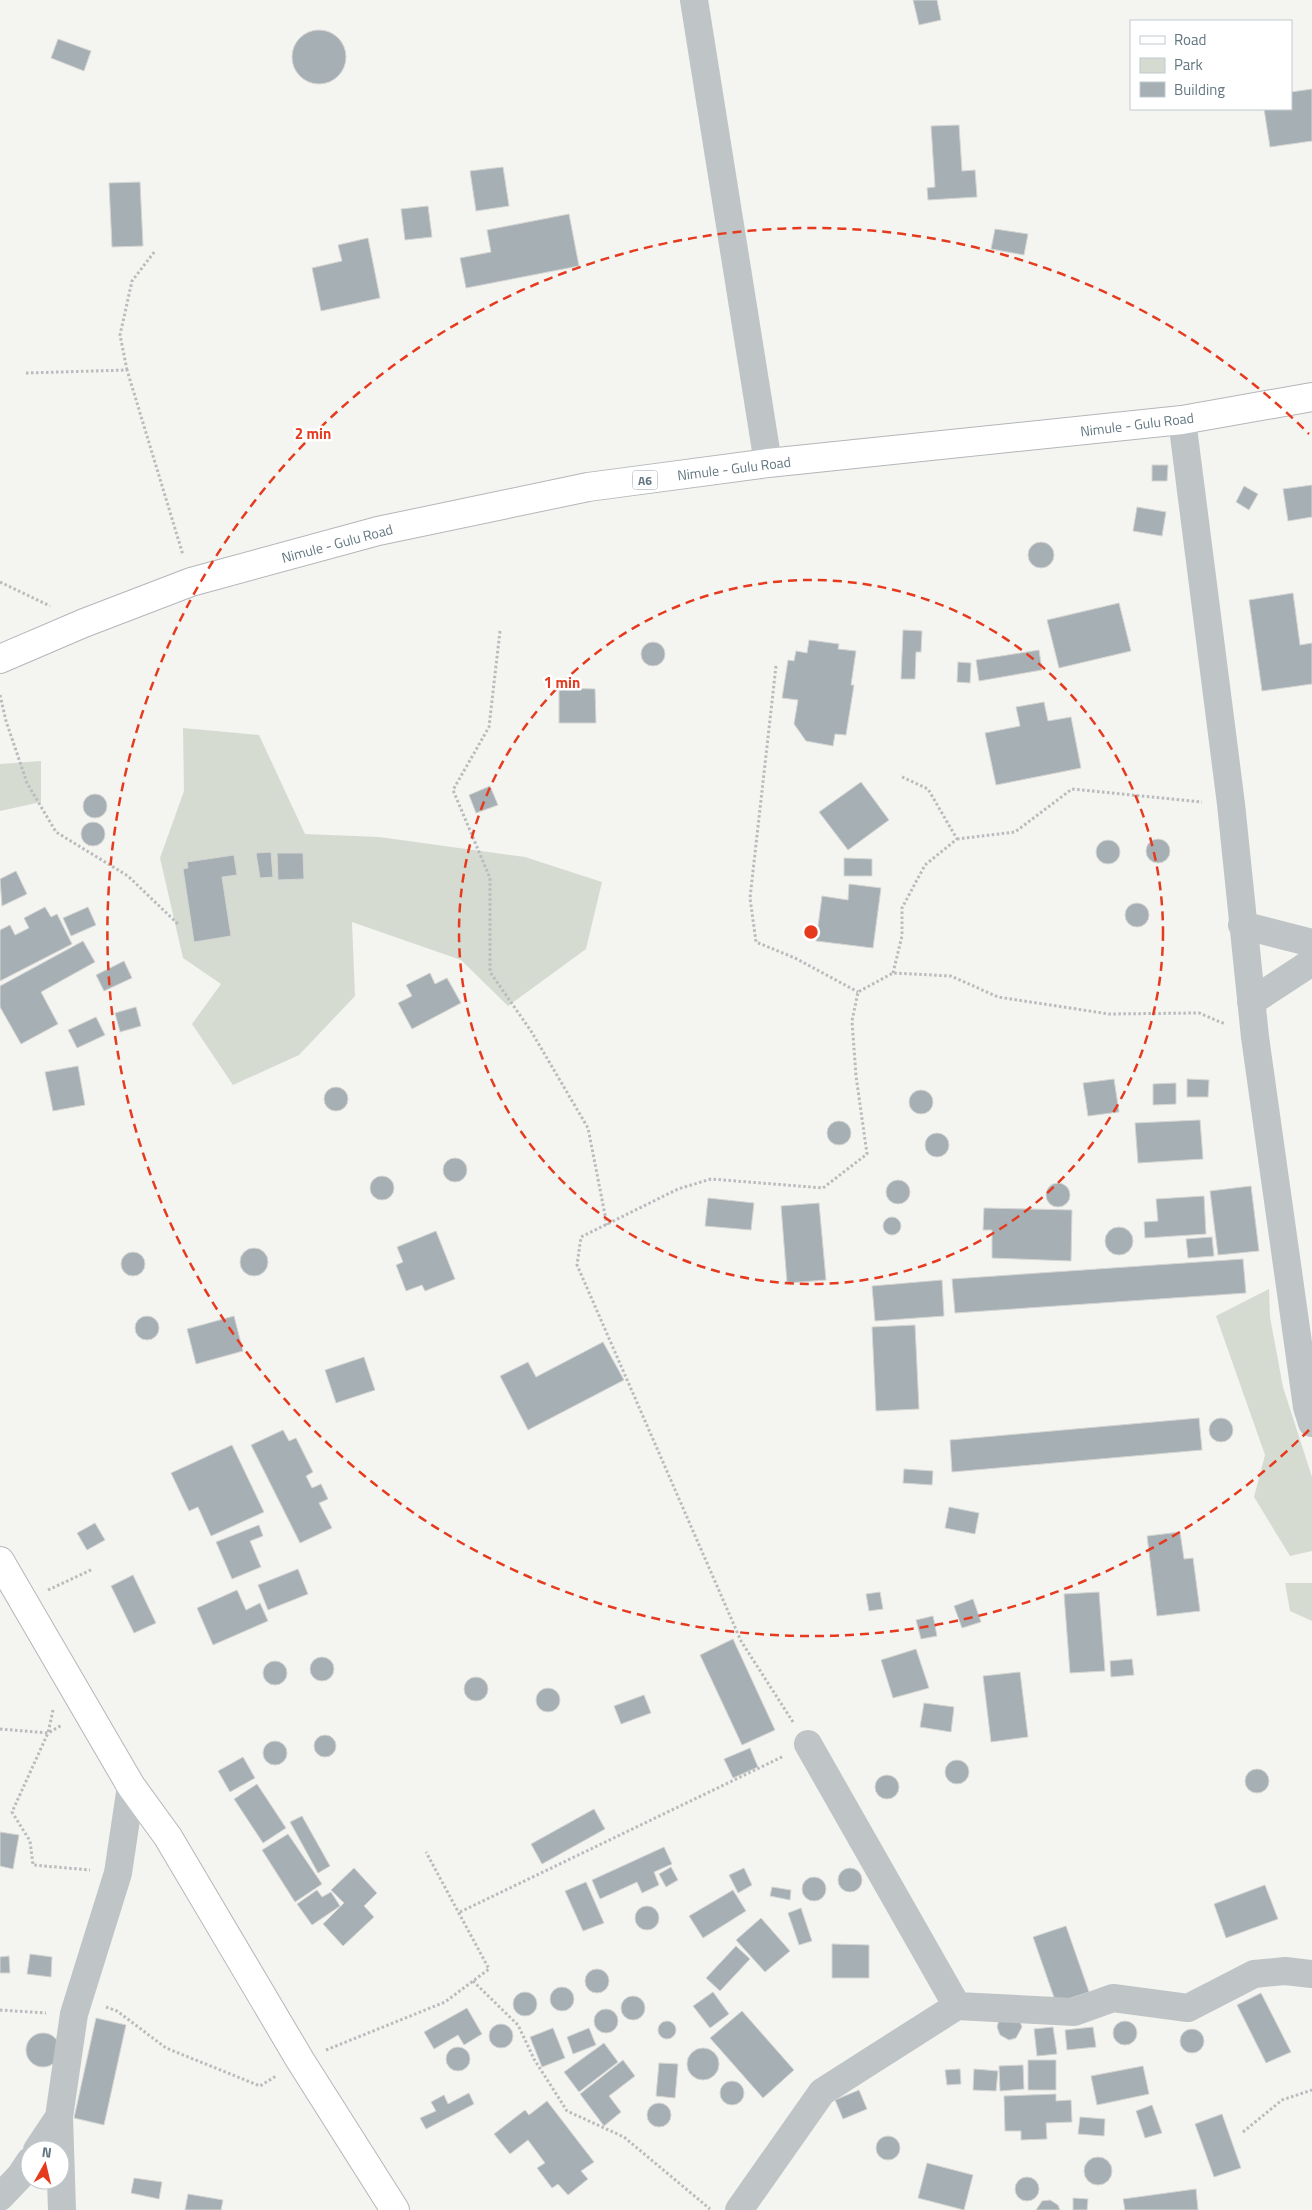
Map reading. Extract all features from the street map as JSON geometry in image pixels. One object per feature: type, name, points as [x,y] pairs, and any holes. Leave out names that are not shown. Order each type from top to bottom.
[{"type":"main road","name":"Nimule - Gulu Road","points":[[0,660],[84,623],[191,582],[378,531],[579,489],[768,463],[1182,420],[1312,397]]},
{"type":"main road","points":[[0,1561],[63,1665],[131,1786],[168,1837],[300,2060],[395,2210]]},
{"type":"street","points":[[694,0],[768,463]]},
{"type":"street","points":[[1182,420],[1231,804],[1255,1037],[1307,1407],[1312,1423]]},
{"type":"street","points":[[1242,925],[1312,943]]},
{"type":"street","points":[[1251,1002],[1312,962]]},
{"type":"street","points":[[808,1744],[956,2006]]},
{"type":"street","points":[[62,2210],[59,2117],[74,2014],[118,1872],[131,1786]]},
{"type":"street","points":[[739,2210],[822,2092],[956,2006],[1074,2012],[1113,1998],[1188,2008],[1254,1974],[1285,1971],[1312,1974]]},
{"type":"street","points":[[44,2140],[59,2117]]},
{"type":"street","points":[[0,2197],[20,2176]]},
{"type":"path","points":[[155,251],[132,281],[120,335],[127,370],[191,582]]},
{"type":"path","points":[[26,373],[127,370]]},
{"type":"path","points":[[0,582],[84,623]]},
{"type":"path","points":[[500,632],[489,727],[453,790],[490,878],[490,972],[531,1031],[588,1128],[607,1225]]},
{"type":"path","points":[[776,666],[750,898],[756,942],[795,958],[858,992]]},
{"type":"path","points":[[0,695],[6,721],[27,783],[56,832],[128,876],[179,925]]},
{"type":"path","points":[[900,776],[928,789],[957,839]]},
{"type":"path","points":[[893,973],[902,936],[902,908],[925,865],[957,839],[1015,832],[1072,790],[1231,804]]},
{"type":"path","points":[[460,1912],[808,1744],[741,1640],[577,1265],[581,1237],[678,1189],[711,1179],[823,1188],[867,1154],[856,1076],[852,1021],[858,992],[893,973],[951,976],[998,997],[1109,1014],[1199,1013],[1255,1037]]},
{"type":"path","points":[[24,1602],[93,1569]]},
{"type":"path","points":[[63,1665],[48,1733],[12,1812],[30,1841],[33,1865],[118,1872]]},
{"type":"path","points":[[0,1729],[48,1733],[87,1710]]},
{"type":"path","points":[[102,2005],[117,2010],[166,2048],[260,2086],[300,2060],[445,2002],[489,1969],[426,1852]]},
{"type":"path","points":[[473,1981],[518,2025],[534,2059],[567,2110],[624,2137],[712,2210]]},
{"type":"path","points":[[0,2010],[74,2014]]},
{"type":"path","points":[[1243,2132],[1282,2100],[1312,2090]]},
{"type":"green space","points":[[183,728],[259,735],[305,834],[379,837],[525,857],[602,882],[586,949],[508,1006],[461,960],[352,922],[355,996],[299,1055],[233,1085],[192,1024],[221,984],[183,958],[160,858],[184,791]]},
{"type":"green space","points":[[41,761],[41,802],[0,811],[0,764]]},
{"type":"green space","points":[[1269,1289],[1270,1317],[1283,1387],[1312,1477],[1312,1551],[1290,1556],[1254,1497],[1265,1455],[1216,1316]]},
{"type":"green space","points":[[1285,1583],[1312,1583],[1312,1621],[1290,1611]]},
{"type":"building","points":[[913,0],[937,0],[941,20],[919,25]]},
{"type":"building","points":[[319,30],[329,32],[338,38],[344,47],[346,57],[344,67],[338,76],[329,82],[319,84],[309,82],[300,76],[294,67],[292,57],[294,47],[300,38],[309,32]]},
{"type":"building","points":[[58,39],[91,51],[84,71],[51,58]]},
{"type":"building","points":[[1312,89],[1312,141],[1270,147],[1264,110],[1292,110],[1292,92]]},
{"type":"building","points":[[959,125],[962,171],[975,170],[977,197],[928,200],[927,188],[935,187],[931,126]]},
{"type":"building","points":[[503,167],[509,206],[476,211],[470,171]]},
{"type":"building","points":[[140,182],[143,246],[112,247],[109,183]]},
{"type":"building","points":[[428,206],[432,237],[405,240],[401,209]]},
{"type":"building","points":[[569,214],[579,266],[466,288],[460,258],[491,252],[487,230]]},
{"type":"building","points":[[995,229],[1028,234],[1024,255],[991,249]]},
{"type":"building","points":[[368,238],[380,298],[321,311],[312,268],[342,261],[338,245]]},
{"type":"building","points":[[1152,465],[1168,465],[1167,481],[1152,481]]},
{"type":"building","points":[[1312,485],[1312,517],[1288,521],[1283,489]]},
{"type":"building","points":[[1244,486],[1258,494],[1249,510],[1236,502]]},
{"type":"building","points":[[1137,507],[1166,512],[1162,536],[1133,531]]},
{"type":"building","points":[[1041,542],[1050,546],[1054,555],[1050,564],[1041,568],[1032,564],[1028,555],[1032,546]]},
{"type":"building","points":[[1293,593],[1300,645],[1312,643],[1312,684],[1262,691],[1249,600]]},
{"type":"building","points":[[1119,603],[1131,651],[1059,668],[1047,620]]},
{"type":"building","points":[[903,630],[922,631],[921,652],[916,652],[915,679],[901,679]]},
{"type":"building","points":[[809,640],[839,644],[838,649],[856,651],[851,685],[854,685],[846,735],[835,734],[833,746],[806,741],[794,724],[798,700],[782,698],[788,660],[794,661],[796,651],[807,653]]},
{"type":"building","points":[[653,642],[662,645],[665,654],[662,663],[653,666],[644,663],[641,654],[644,645]]},
{"type":"building","points":[[1039,650],[1042,670],[979,681],[976,660]]},
{"type":"building","points":[[958,662],[971,663],[970,683],[957,682]]},
{"type":"building","points":[[559,688],[595,689],[596,723],[559,723]]},
{"type":"building","points":[[1044,702],[1048,721],[1071,717],[1081,768],[996,785],[985,733],[1020,726],[1016,707]]},
{"type":"building","points":[[861,782],[889,820],[848,850],[819,812]]},
{"type":"building","points":[[490,786],[498,805],[476,813],[469,795]]},
{"type":"building","points":[[95,794],[104,797],[107,806],[104,815],[95,818],[86,815],[83,806],[86,797]]},
{"type":"building","points":[[93,822],[102,825],[105,834],[102,843],[93,846],[84,843],[81,834],[84,825]]},
{"type":"building","points":[[1158,839],[1167,842],[1170,851],[1167,860],[1158,863],[1149,860],[1146,851],[1149,842]]},
{"type":"building","points":[[1108,840],[1117,843],[1120,852],[1117,861],[1108,864],[1099,861],[1096,852],[1099,843]]},
{"type":"building","points":[[271,852],[273,877],[260,878],[256,853]]},
{"type":"building","points":[[277,853],[303,853],[304,879],[278,880]]},
{"type":"building","points":[[234,855],[237,875],[222,877],[231,936],[194,942],[183,869],[188,868],[187,862]]},
{"type":"building","points":[[844,858],[872,859],[872,876],[844,876]]},
{"type":"building","points":[[16,871],[27,894],[2,906],[0,879]]},
{"type":"building","points":[[849,884],[881,888],[873,948],[816,941],[822,896],[848,900]]},
{"type":"building","points":[[1137,903],[1146,906],[1149,915],[1146,924],[1137,927],[1128,924],[1125,915],[1128,906]]},
{"type":"building","points":[[45,907],[51,917],[57,914],[72,944],[0,981],[0,930],[10,925],[15,935],[29,928],[24,918]]},
{"type":"building","points":[[88,907],[96,925],[71,936],[63,918]]},
{"type":"building","points":[[83,941],[95,962],[41,992],[58,1024],[21,1044],[0,1007],[0,986]]},
{"type":"building","points":[[124,961],[132,978],[104,991],[96,975]]},
{"type":"building","points":[[430,973],[435,984],[447,978],[461,1003],[412,1029],[398,1003],[412,996],[406,985]]},
{"type":"building","points":[[136,1007],[141,1026],[120,1032],[115,1013]]},
{"type":"building","points":[[96,1017],[105,1035],[77,1048],[68,1030]]},
{"type":"building","points":[[78,1066],[85,1105],[53,1111],[45,1072]]},
{"type":"building","points":[[1114,1079],[1119,1112],[1088,1116],[1083,1083]]},
{"type":"building","points":[[1187,1079],[1209,1080],[1208,1097],[1187,1097]]},
{"type":"building","points":[[1176,1083],[1176,1104],[1153,1105],[1153,1084]]},
{"type":"building","points":[[336,1087],[345,1090],[348,1099],[345,1108],[336,1111],[327,1108],[324,1099],[327,1090]]},
{"type":"building","points":[[921,1090],[930,1093],[933,1102],[930,1111],[921,1114],[912,1111],[909,1102],[912,1093]]},
{"type":"building","points":[[1200,1120],[1203,1159],[1138,1163],[1135,1123]]},
{"type":"building","points":[[839,1121],[848,1124],[851,1133],[848,1142],[839,1145],[830,1142],[827,1133],[830,1124]]},
{"type":"building","points":[[937,1133],[946,1136],[949,1145],[946,1154],[937,1157],[928,1154],[925,1145],[928,1136]]},
{"type":"building","points":[[455,1158],[464,1161],[467,1170],[464,1179],[455,1182],[446,1179],[443,1170],[446,1161]]},
{"type":"building","points":[[382,1176],[391,1179],[394,1188],[391,1197],[382,1200],[373,1197],[370,1188],[373,1179]]},
{"type":"building","points":[[898,1180],[907,1183],[910,1192],[907,1201],[898,1204],[889,1201],[886,1192],[889,1183]]},
{"type":"building","points":[[1058,1183],[1067,1186],[1070,1195],[1067,1204],[1058,1207],[1049,1204],[1046,1195],[1049,1186]]},
{"type":"building","points":[[1251,1186],[1259,1251],[1218,1255],[1210,1191]]},
{"type":"building","points":[[1204,1196],[1206,1234],[1145,1238],[1144,1222],[1158,1221],[1156,1199]]},
{"type":"building","points":[[708,1198],[754,1203],[751,1230],[705,1226]]},
{"type":"building","points":[[819,1203],[826,1280],[787,1283],[781,1206]]},
{"type":"building","points":[[984,1208],[1072,1210],[1071,1261],[992,1258],[992,1230],[983,1230]]},
{"type":"building","points":[[888,1217],[896,1217],[901,1222],[899,1233],[888,1235],[883,1230],[883,1222]]},
{"type":"building","points":[[1119,1227],[1129,1231],[1133,1241],[1129,1251],[1119,1255],[1109,1251],[1105,1241],[1109,1231]]},
{"type":"building","points":[[436,1231],[455,1279],[425,1291],[422,1285],[406,1291],[396,1265],[403,1262],[397,1247]]},
{"type":"building","points":[[1212,1237],[1214,1256],[1188,1258],[1186,1239]]},
{"type":"building","points":[[254,1248],[264,1252],[268,1262],[264,1272],[254,1276],[244,1272],[240,1262],[244,1252]]},
{"type":"building","points":[[133,1252],[142,1255],[145,1264],[142,1273],[133,1276],[124,1273],[121,1264],[124,1255]]},
{"type":"building","points":[[1243,1259],[1246,1293],[955,1313],[952,1279]]},
{"type":"building","points":[[942,1280],[944,1316],[875,1321],[872,1286]]},
{"type":"building","points":[[147,1316],[156,1319],[159,1328],[156,1337],[147,1340],[138,1337],[135,1328],[138,1319]]},
{"type":"building","points":[[234,1316],[243,1351],[196,1364],[187,1329]]},
{"type":"building","points":[[915,1325],[919,1409],[876,1411],[872,1327]]},
{"type":"building","points":[[603,1342],[624,1380],[528,1430],[500,1376],[528,1362],[536,1377]]},
{"type":"building","points":[[364,1357],[375,1390],[336,1403],[325,1370]]},
{"type":"building","points":[[1199,1418],[1202,1450],[952,1472],[950,1440]]},
{"type":"building","points":[[1221,1418],[1230,1421],[1233,1430],[1230,1439],[1221,1442],[1212,1439],[1209,1430],[1212,1421]]},
{"type":"building","points":[[283,1430],[289,1441],[296,1438],[313,1472],[306,1476],[312,1488],[321,1484],[328,1499],[319,1503],[332,1528],[300,1543],[251,1445]]},
{"type":"building","points":[[232,1445],[264,1512],[211,1536],[198,1507],[189,1511],[171,1473]]},
{"type":"building","points":[[904,1469],[933,1471],[932,1485],[903,1483]]},
{"type":"building","points":[[949,1507],[979,1513],[975,1534],[945,1528]]},
{"type":"building","points":[[95,1523],[105,1540],[87,1550],[77,1533]]},
{"type":"building","points":[[259,1525],[263,1536],[250,1541],[261,1567],[232,1579],[216,1542]]},
{"type":"building","points":[[1180,1532],[1184,1559],[1193,1558],[1200,1611],[1157,1616],[1147,1536]]},
{"type":"building","points":[[298,1569],[308,1594],[268,1610],[258,1585]]},
{"type":"building","points":[[133,1575],[156,1623],[134,1633],[111,1586]]},
{"type":"building","points":[[237,1590],[246,1610],[260,1603],[268,1621],[213,1645],[197,1608]]},
{"type":"building","points":[[880,1592],[883,1609],[869,1611],[866,1594]]},
{"type":"building","points":[[1099,1592],[1105,1671],[1070,1673],[1064,1594]]},
{"type":"building","points":[[973,1599],[981,1622],[962,1628],[954,1606]]},
{"type":"building","points":[[933,1616],[937,1636],[921,1639],[916,1620]]},
{"type":"building","points":[[733,1639],[775,1730],[742,1745],[700,1655]]},
{"type":"building","points":[[916,1649],[929,1688],[893,1698],[881,1660]]},
{"type":"building","points":[[322,1657],[331,1660],[334,1669],[331,1678],[322,1681],[313,1678],[310,1669],[313,1660]]},
{"type":"building","points":[[1132,1659],[1134,1675],[1111,1677],[1110,1661]]},
{"type":"building","points":[[275,1661],[284,1664],[287,1673],[284,1682],[275,1685],[266,1682],[263,1673],[266,1664]]},
{"type":"building","points":[[1020,1672],[1028,1737],[991,1742],[983,1676]]},
{"type":"building","points":[[476,1677],[485,1680],[488,1689],[485,1698],[476,1701],[467,1698],[464,1689],[467,1680]]},
{"type":"building","points":[[548,1688],[557,1691],[560,1700],[557,1709],[548,1712],[539,1709],[536,1700],[539,1691]]},
{"type":"building","points":[[644,1695],[651,1713],[621,1724],[614,1706]]},
{"type":"building","points":[[924,1703],[954,1707],[951,1732],[920,1727]]},
{"type":"building","points":[[325,1735],[333,1738],[336,1746],[333,1754],[325,1757],[317,1754],[314,1746],[317,1738]]},
{"type":"building","points":[[275,1741],[284,1744],[287,1753],[284,1762],[275,1765],[266,1762],[263,1753],[266,1744]]},
{"type":"building","points":[[750,1748],[758,1767],[733,1778],[724,1759]]},
{"type":"building","points":[[243,1757],[255,1778],[230,1792],[218,1771]]},
{"type":"building","points":[[957,1760],[966,1763],[969,1772],[966,1781],[957,1784],[948,1781],[945,1772],[948,1763]]},
{"type":"building","points":[[1257,1769],[1266,1772],[1269,1781],[1266,1790],[1257,1793],[1248,1790],[1245,1781],[1248,1772]]},
{"type":"building","points":[[887,1775],[896,1778],[899,1787],[896,1796],[887,1799],[878,1796],[875,1787],[878,1778]]},
{"type":"building","points":[[257,1784],[286,1828],[263,1843],[234,1799]]},
{"type":"building","points":[[594,1809],[605,1829],[542,1864],[531,1844]]},
{"type":"building","points":[[302,1816],[330,1866],[318,1873],[290,1822]]},
{"type":"building","points":[[0,1832],[19,1835],[13,1869],[0,1866]]},
{"type":"building","points":[[288,1834],[322,1884],[295,1902],[262,1850]]},
{"type":"building","points":[[664,1847],[672,1864],[654,1872],[659,1885],[642,1893],[637,1882],[600,1899],[592,1880]]},
{"type":"building","points":[[671,1867],[678,1880],[666,1887],[659,1874]]},
{"type":"building","points":[[354,1868],[377,1893],[364,1906],[374,1917],[343,1946],[323,1924],[344,1903],[331,1890]]},
{"type":"building","points":[[744,1868],[752,1885],[738,1893],[729,1875]]},
{"type":"building","points":[[845,1868],[855,1868],[862,1875],[862,1885],[855,1892],[845,1892],[838,1885],[838,1875]]},
{"type":"building","points":[[814,1877],[823,1880],[826,1889],[823,1898],[814,1901],[805,1898],[802,1889],[805,1880]]},
{"type":"building","points":[[586,1882],[604,1923],[583,1931],[565,1891]]},
{"type":"building","points":[[1265,1885],[1278,1919],[1226,1938],[1214,1904]]},
{"type":"building","points":[[772,1887],[791,1890],[790,1900],[770,1896]]},
{"type":"building","points":[[317,1890],[322,1897],[331,1892],[340,1906],[312,1925],[297,1904]]},
{"type":"building","points":[[733,1890],[746,1911],[703,1938],[689,1916]]},
{"type":"building","points":[[647,1906],[656,1909],[659,1918],[656,1927],[647,1930],[638,1927],[635,1918],[638,1909]]},
{"type":"building","points":[[801,1908],[812,1941],[799,1945],[788,1913]]},
{"type":"building","points":[[761,1918],[790,1951],[765,1972],[736,1940]]},
{"type":"building","points":[[1066,1926],[1089,1992],[1056,2003],[1033,1937]]},
{"type":"building","points":[[832,1944],[869,1945],[869,1978],[832,1978]]},
{"type":"building","points":[[736,1946],[750,1959],[720,1991],[706,1978]]},
{"type":"building","points":[[30,1954],[52,1957],[51,1977],[27,1974]]},
{"type":"building","points":[[9,1956],[10,1973],[0,1973],[0,1957]]},
{"type":"building","points":[[597,1969],[606,1972],[609,1981],[606,1990],[597,1993],[588,1990],[585,1981],[588,1972]]},
{"type":"building","points":[[562,1987],[571,1990],[574,1999],[571,2008],[562,2011],[553,2008],[550,1999],[553,1990]]},
{"type":"building","points":[[525,1992],[534,1995],[537,2004],[534,2013],[525,2016],[516,2013],[513,2004],[516,1995]]},
{"type":"building","points":[[713,1992],[729,2014],[710,2028],[693,2006]]},
{"type":"building","points":[[1261,1993],[1291,2052],[1266,2063],[1237,2005]]},
{"type":"building","points":[[633,1996],[642,1999],[645,2008],[642,2017],[633,2020],[624,2017],[621,2008],[624,1999]]},
{"type":"building","points":[[467,2008],[482,2034],[464,2045],[458,2035],[434,2049],[424,2032]]},
{"type":"building","points":[[606,2009],[615,2012],[618,2021],[615,2030],[606,2033],[597,2030],[594,2021],[597,2012]]},
{"type":"building","points":[[742,2011],[794,2070],[763,2098],[710,2038]]},
{"type":"building","points":[[96,2018],[126,2025],[104,2125],[74,2118]]},
{"type":"building","points":[[1019,2019],[1022,2027],[1016,2038],[1009,2040],[1000,2035],[997,2027],[999,2020]]},
{"type":"building","points":[[663,2021],[671,2021],[676,2026],[674,2037],[663,2039],[658,2034],[658,2026]]},
{"type":"building","points":[[1125,2021],[1134,2024],[1137,2033],[1134,2042],[1125,2045],[1116,2042],[1113,2033],[1116,2024]]},
{"type":"building","points":[[501,2024],[510,2027],[513,2036],[510,2045],[501,2048],[492,2045],[489,2036],[492,2027]]},
{"type":"building","points":[[1053,2027],[1057,2054],[1037,2056],[1034,2029]]},
{"type":"building","points":[[1093,2027],[1096,2047],[1067,2050],[1065,2030]]},
{"type":"building","points":[[553,2028],[565,2058],[542,2067],[530,2037]]},
{"type":"building","points":[[589,2028],[596,2045],[573,2054],[567,2037]]},
{"type":"building","points":[[1192,2029],[1201,2032],[1204,2041],[1201,2050],[1192,2053],[1183,2050],[1180,2041],[1183,2032]]},
{"type":"building","points":[[43,2033],[50,2034],[55,2038],[59,2043],[59,2057],[55,2062],[50,2066],[43,2067],[36,2066],[31,2062],[27,2057],[26,2050],[27,2043],[31,2038],[36,2034]]},
{"type":"building","points":[[604,2043],[618,2062],[579,2092],[564,2072]]},
{"type":"building","points":[[458,2047],[467,2050],[470,2059],[467,2068],[458,2071],[449,2068],[446,2059],[449,2050]]},
{"type":"building","points":[[703,2048],[714,2053],[719,2064],[714,2075],[703,2080],[692,2075],[687,2064],[692,2053]]},
{"type":"building","points":[[623,2060],[635,2076],[609,2096],[621,2112],[604,2126],[580,2094]]},
{"type":"building","points":[[1028,2060],[1056,2060],[1056,2090],[1028,2090]]},
{"type":"building","points":[[659,2063],[678,2064],[675,2098],[656,2096]]},
{"type":"building","points":[[1023,2065],[1024,2089],[1000,2091],[999,2066]]},
{"type":"building","points":[[1143,2066],[1149,2094],[1097,2105],[1091,2076]]},
{"type":"building","points":[[960,2069],[961,2084],[947,2085],[945,2070]]},
{"type":"building","points":[[974,2069],[998,2071],[996,2091],[973,2090]]},
{"type":"building","points":[[732,2081],[741,2084],[744,2093],[741,2102],[732,2105],[723,2102],[720,2093],[723,2084]]},
{"type":"building","points":[[859,2090],[867,2109],[843,2119],[835,2100]]},
{"type":"building","points":[[469,2093],[474,2104],[426,2129],[420,2118],[436,2111],[431,2102],[444,2095],[448,2104]]},
{"type":"building","points":[[1056,2094],[1056,2101],[1071,2100],[1072,2122],[1046,2123],[1047,2139],[1021,2140],[1021,2131],[1005,2131],[1004,2096]]},
{"type":"building","points":[[547,2101],[594,2162],[581,2171],[588,2179],[568,2195],[558,2184],[552,2188],[537,2168],[545,2163],[528,2140],[510,2154],[494,2134],[525,2110],[529,2115]]},
{"type":"building","points":[[659,2103],[668,2106],[671,2115],[668,2124],[659,2127],[650,2124],[647,2115],[650,2106]]},
{"type":"building","points":[[1152,2105],[1162,2133],[1145,2138],[1136,2111]]},
{"type":"building","points":[[1222,2114],[1241,2168],[1214,2177],[1195,2124]]},
{"type":"building","points":[[1080,2117],[1105,2119],[1104,2136],[1078,2134]]},
{"type":"building","points":[[888,2136],[897,2139],[900,2148],[897,2157],[888,2160],[879,2157],[876,2148],[879,2139]]},
{"type":"building","points":[[1098,2157],[1108,2161],[1112,2171],[1108,2181],[1098,2185],[1088,2181],[1084,2171],[1088,2161]]},
{"type":"building","points":[[927,2163],[973,2175],[964,2210],[918,2198]]},
{"type":"building","points":[[1027,2177],[1036,2180],[1039,2189],[1036,2198],[1027,2201],[1018,2198],[1015,2189],[1018,2180]]},
{"type":"building","points":[[134,2178],[162,2182],[159,2199],[131,2193]]},
{"type":"building","points":[[1196,2189],[1198,2210],[1125,2210],[1123,2199]]},
{"type":"building","points":[[188,2194],[223,2200],[221,2210],[185,2210]]},
{"type":"building","points":[[1073,2198],[1088,2199],[1087,2210],[1073,2210]]},
{"type":"building","points":[[1050,2200],[1058,2205],[1060,2210],[1036,2210],[1042,2201]]}]
